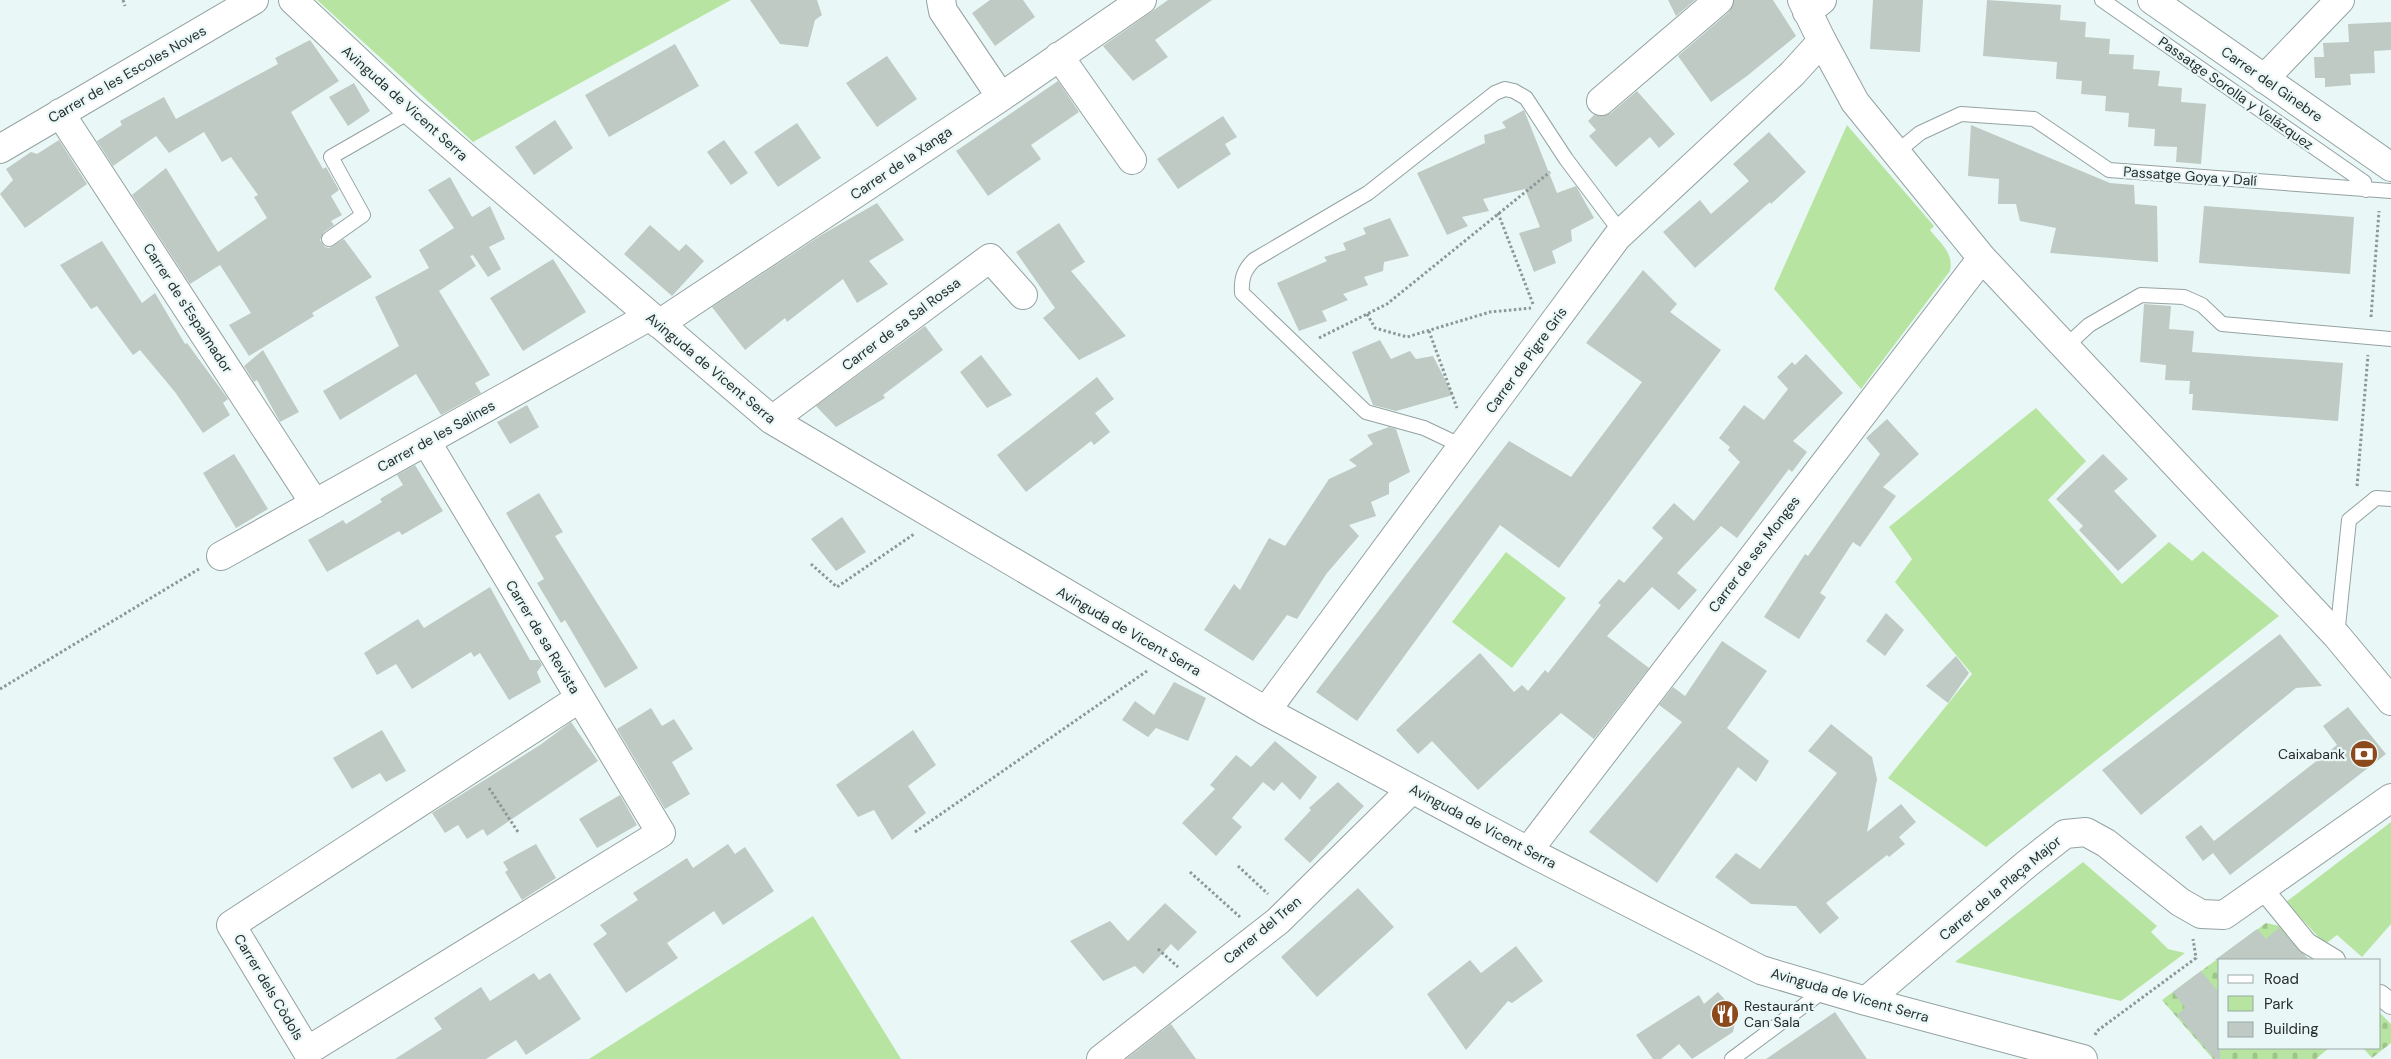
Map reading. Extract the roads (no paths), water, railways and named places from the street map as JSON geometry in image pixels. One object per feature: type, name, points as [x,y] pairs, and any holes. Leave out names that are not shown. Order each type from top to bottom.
[{"type":"street","name":"Carrer de les Escoles Noves","points":[[0,148],[254,0]]},
{"type":"street","name":"Avinguda de Vicent Serra","points":[[293,0],[411,111],[772,420],[1170,655],[1266,711],[1528,851],[1761,970],[2030,1052],[2088,1050]]},
{"type":"street","points":[[941,0],[943,11],[1001,97]]},
{"type":"street","name":"Carrer de la Xanga","points":[[654,320],[1001,97],[1142,0]]},
{"type":"street","points":[[1601,101],[1719,0]]},
{"type":"street","name":"Carrer del Ginebre","points":[[2152,0],[2391,168]]},
{"type":"street","points":[[2264,79],[2340,0]]},
{"type":"street","points":[[1810,4],[1822,41],[1855,102],[1982,258],[2064,348],[2337,636],[2391,701]]},
{"type":"street","name":"Carrer de Pigre Gris","points":[[1266,711],[1617,237],[1792,74],[1822,41]]},
{"type":"street","points":[[1059,56],[1132,160]]},
{"type":"street","name":"Carrer de s'Espalmador","points":[[60,113],[315,504]]},
{"type":"street","name":"Carrer de sa Sal Rossa","points":[[772,420],[990,258],[1023,294]]},
{"type":"street","name":"Carrer de ses Monges","points":[[1528,851],[1982,258]]},
{"type":"street","name":"Carrer de les Salines","points":[[221,556],[426,441],[654,320]]},
{"type":"street","name":"Carrer de sa Revista","points":[[426,441],[660,834]]},
{"type":"street","name":"Carrer dels Còdols","points":[[580,698],[231,925],[308,1051],[660,834]]},
{"type":"street","name":"Carrer del Tren","points":[[1101,1059],[1287,911],[1412,789]]},
{"type":"street","points":[[2333,959],[2307,943],[2262,888],[2391,798]]},
{"type":"street","name":"Carrer de la Plaça Major","points":[[1866,1001],[2028,862],[2064,834],[2086,832],[2106,843],[2180,902],[2201,914],[2224,914],[2262,888]]},
{"type":"street","points":[[2381,996],[2391,1004]]},
{"type":"lane","name":"Passatge Sorolla y Velázquez","points":[[2102,0],[2364,182],[2366,190]]},
{"type":"lane","points":[[1470,436],[1424,428],[1366,412],[1242,293],[1241,280],[1246,268],[1254,260],[1368,193],[1505,89],[1514,91],[1526,98],[1566,159],[1614,223],[1617,237]]},
{"type":"lane","points":[[329,239],[363,215],[331,157],[411,111]]},
{"type":"lane","name":"Passatge Goya y Dalí","points":[[1897,152],[1920,133],[1961,114],[2034,119],[2109,170],[2391,191]]},
{"type":"lane","points":[[2064,348],[2089,325],[2141,294],[2184,297],[2202,305],[2222,324],[2391,339]]},
{"type":"lane","points":[[2337,636],[2349,520],[2376,498],[2391,499]]},
{"type":"lane","points":[[1732,1059],[1826,989]]},
{"type":"place","name":"Caixabank","points":[[2364,754]]},
{"type":"place","name":"Restaurant Can Sala","points":[[1725,1014]]}]
